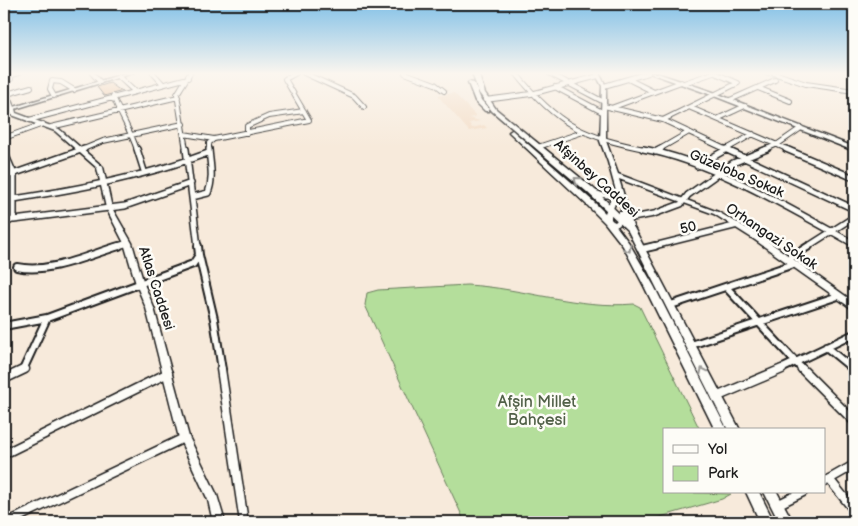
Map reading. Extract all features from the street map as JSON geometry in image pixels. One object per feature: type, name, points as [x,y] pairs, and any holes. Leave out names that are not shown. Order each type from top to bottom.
[{"type":"main road","name":"Afşinbey Caddesi","points":[[478,98],[482,105],[608,221],[626,245],[650,286],[720,428]]},
{"type":"main road","name":"Afşinbey Caddesi","points":[[485,100],[624,219],[642,249],[733,428]]},
{"type":"main road","points":[[753,494],[767,522]]},
{"type":"main road","points":[[771,494],[786,522]]},
{"type":"street","points":[[7,110],[49,98]]},
{"type":"street","points":[[29,120],[108,98]]},
{"type":"street","points":[[114,98],[121,119],[132,135],[144,171]]},
{"type":"street","points":[[4,138],[47,126],[176,98]]},
{"type":"street","points":[[178,98],[199,255],[214,320],[244,522]]},
{"type":"street","points":[[184,134],[194,134],[214,139],[247,134],[309,120],[296,98]]},
{"type":"street","points":[[355,98],[364,107]]},
{"type":"street","points":[[485,100],[503,98]]},
{"type":"street","name":"Güzeloba Sokak","points":[[534,98],[556,116],[602,141],[655,152],[718,174],[782,204],[854,244]]},
{"type":"street","points":[[581,98],[604,107],[663,120],[854,209]]},
{"type":"street","points":[[589,98],[604,107]]},
{"type":"street","points":[[604,98],[602,141],[619,187],[624,219]]},
{"type":"street","points":[[610,108],[639,98]]},
{"type":"street","points":[[663,120],[712,98]]},
{"type":"street","points":[[724,98],[854,149]]},
{"type":"street","points":[[730,100],[736,98]]},
{"type":"street","points":[[781,98],[790,101]]},
{"type":"street","points":[[717,119],[746,106]]},
{"type":"street","points":[[691,108],[854,178]]},
{"type":"street","name":"Atlas Caddesi","points":[[7,110],[47,126],[80,149],[100,167],[109,208],[128,243],[140,284],[150,308],[184,438],[213,499],[219,522]]},
{"type":"street","points":[[247,134],[247,126],[269,116],[304,111]]},
{"type":"street","points":[[4,177],[53,161],[80,149],[183,124]]},
{"type":"street","points":[[619,187],[608,213],[608,221],[616,224],[624,219],[654,214],[682,204],[699,186],[733,163],[778,144],[801,128]]},
{"type":"street","points":[[538,147],[583,132]]},
{"type":"street","points":[[655,152],[689,132]]},
{"type":"street","points":[[697,166],[753,134]]},
{"type":"street","points":[[192,197],[208,193],[212,186],[208,153],[209,143],[214,139]]},
{"type":"street","points":[[4,151],[12,165],[14,174],[12,220]]},
{"type":"street","points":[[14,199],[65,191],[188,161],[208,153]]},
{"type":"street","points":[[4,167],[12,165]]},
{"type":"street","name":"Orhangazi Sokak","points":[[615,175],[716,213],[788,258],[854,306]]},
{"type":"street","points":[[4,224],[12,220],[136,203],[191,184]]},
{"type":"street","points":[[590,190],[604,196],[614,196]]},
{"type":"street","points":[[788,258],[854,217]]},
{"type":"street","name":"50","points":[[642,249],[738,226]]},
{"type":"street","points":[[17,268],[31,270],[60,264],[128,243]]},
{"type":"street","points":[[4,326],[47,318],[185,268],[194,264],[199,255]]},
{"type":"street","points":[[671,305],[794,264]]},
{"type":"street","points":[[726,287],[796,363],[854,421]]},
{"type":"street","points":[[691,345],[838,296]]},
{"type":"street","points":[[4,379],[25,370],[47,318]]},
{"type":"street","points":[[716,397],[796,363],[854,334]]},
{"type":"street","points":[[826,347],[854,370]]},
{"type":"street","points":[[4,454],[168,374]]},
{"type":"street","points":[[8,522],[184,438]]},
{"type":"street","points":[[854,465],[827,480],[854,510]]},
{"type":"street","points":[[777,505],[799,494]]},
{"type":"shaded area","points":[[439,98],[458,98],[476,116],[469,118],[480,121],[469,123],[472,128],[484,125],[487,128],[469,131]]},
{"type":"green space","name":"Afşin Millet Bahçesi","points":[[467,285],[592,304],[634,304],[640,307],[699,428],[663,428],[663,494],[731,494],[722,499],[643,522],[465,522],[365,305],[367,293],[378,290]]}]
